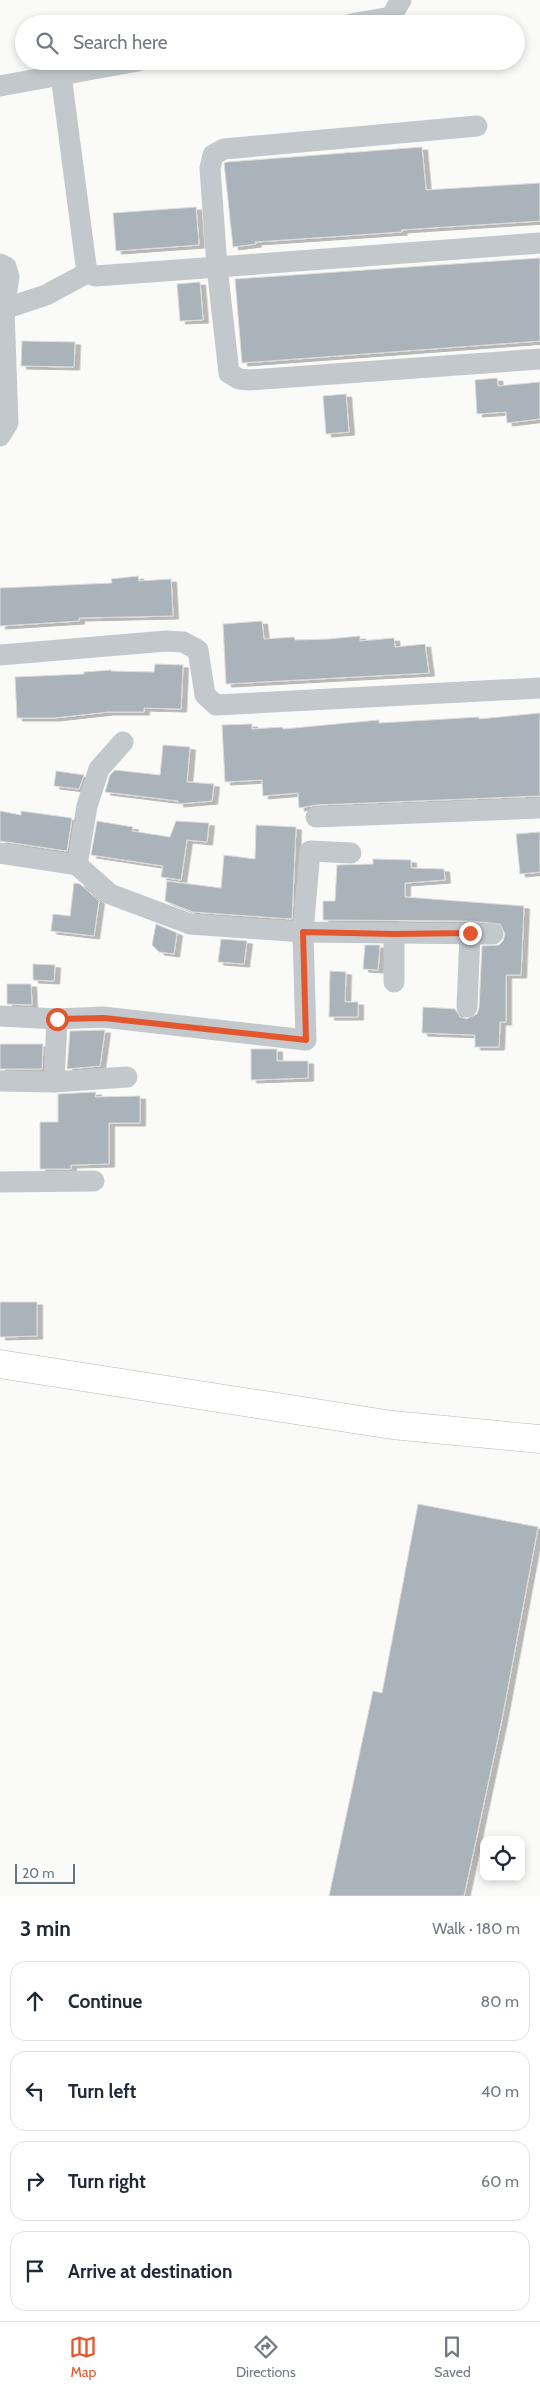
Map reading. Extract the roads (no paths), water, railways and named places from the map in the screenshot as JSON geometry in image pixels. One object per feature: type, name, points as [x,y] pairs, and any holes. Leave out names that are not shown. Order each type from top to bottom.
[{"type":"main road","points":[[0,1364],[392,1425],[540,1439]]},
{"type":"street","points":[[392,15],[401,0]]},
{"type":"street","points":[[0,86],[88,70]]},
{"type":"street","points":[[61,75],[87,274]]},
{"type":"street","points":[[477,126],[224,149],[214,156],[210,168],[217,267],[229,372],[239,379],[540,359]]},
{"type":"street","points":[[4,309],[46,295],[87,274],[96,276],[540,243]]},
{"type":"street","points":[[0,264],[6,267],[9,277],[2,339],[8,423],[0,436]]},
{"type":"street","points":[[0,655],[166,641],[183,642],[198,650],[205,695],[216,705],[540,688]]},
{"type":"street","points":[[76,865],[87,806],[99,769],[123,742]]},
{"type":"street","points":[[316,816],[540,808]]},
{"type":"street","points":[[0,1016],[57,1019],[104,1018],[306,1040],[303,932],[310,852],[351,853]]},
{"type":"street","points":[[0,853],[76,865],[110,894],[190,924],[303,932],[493,934]]},
{"type":"street","points":[[467,1007],[470,933]]},
{"type":"street","points":[[394,934],[394,982]]},
{"type":"street","points":[[54,1082],[57,1019]]},
{"type":"street","points":[[0,1081],[54,1082],[127,1077]]},
{"type":"street","points":[[0,1182],[94,1181]]}]
